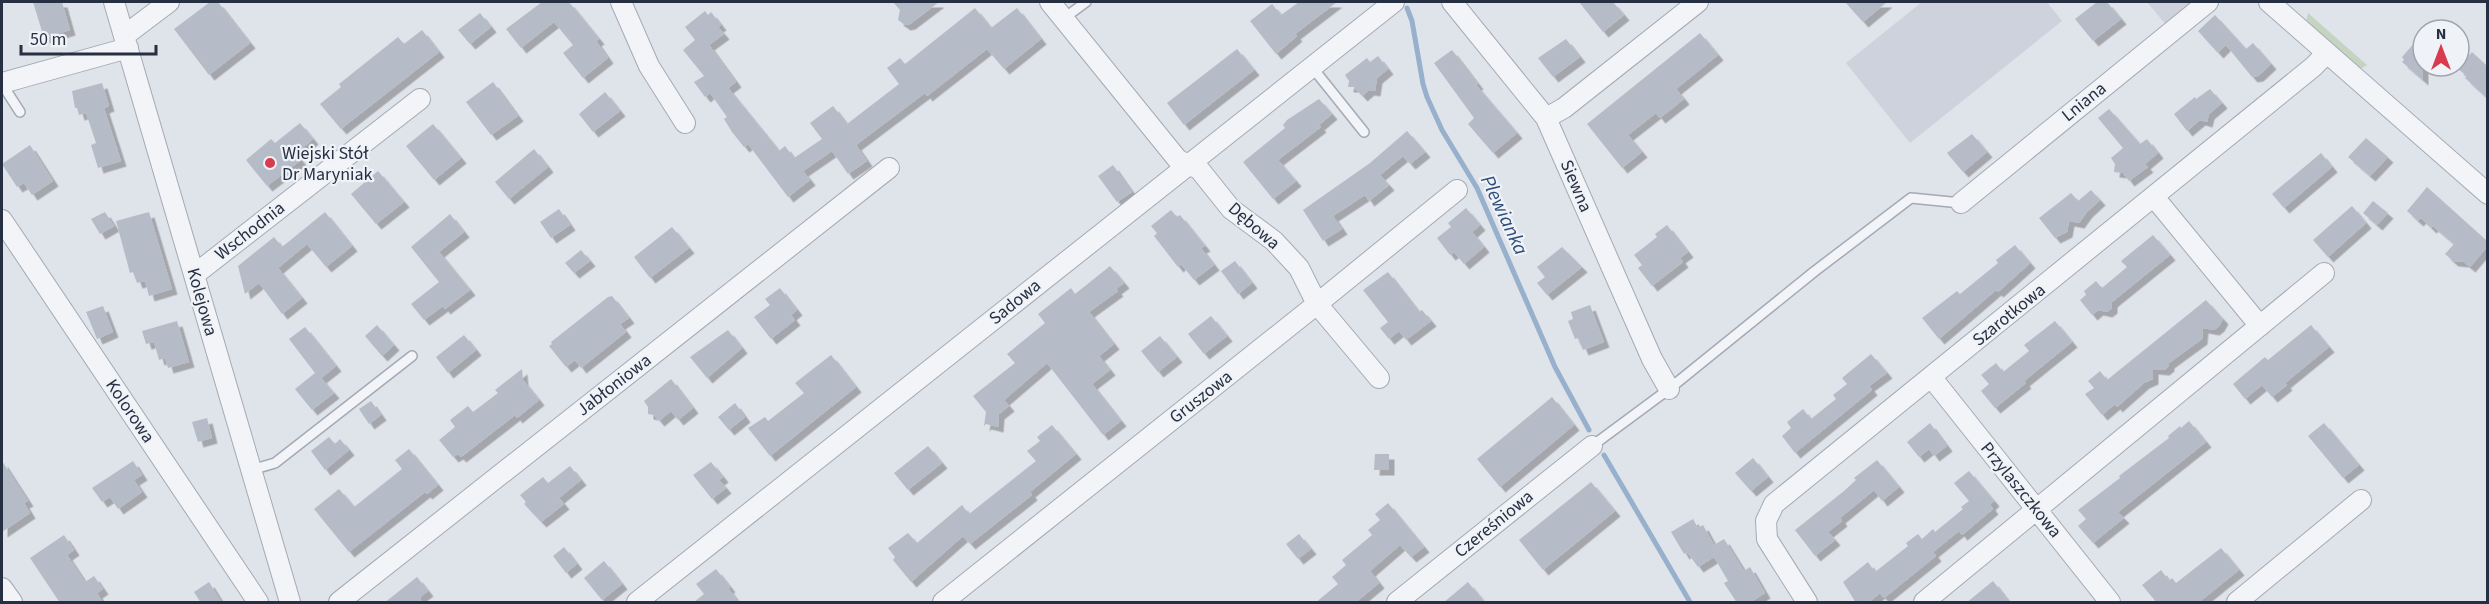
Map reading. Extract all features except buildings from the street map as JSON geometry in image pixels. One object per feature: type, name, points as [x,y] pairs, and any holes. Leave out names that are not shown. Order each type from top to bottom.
[{"type":"street","name":"Kolejowa","points":[[114,2],[289,600]]},
{"type":"street","points":[[2,84],[126,42],[169,2]]},
{"type":"street","points":[[621,2],[649,66],[685,123]]},
{"type":"street","name":"Dębowa","points":[[1050,2],[1178,160],[1199,169],[1231,209],[1274,242],[1299,268],[1317,304],[1379,378]]},
{"type":"street","name":"Sadowa","points":[[637,603],[1187,164],[1394,2]]},
{"type":"street","name":"Siewna","points":[[1452,2],[1546,118],[1652,359],[1669,389]]},
{"type":"street","points":[[1546,118],[1564,108],[1698,2]]},
{"type":"street","name":"Lniana","points":[[1961,203],[2208,2]]},
{"type":"street","points":[[2269,2],[2487,194]]},
{"type":"street","name":"Szarotkowa","points":[[1807,603],[1767,540],[1766,521],[1774,504],[2154,197],[2313,67],[2327,53]]},
{"type":"street","name":"Wschodnia","points":[[194,275],[420,99]]},
{"type":"street","name":"Jabłoniowa","points":[[339,603],[889,168]]},
{"type":"street","name":"Gruszowa","points":[[943,603],[1456,190]]},
{"type":"street","points":[[2154,197],[2260,326]]},
{"type":"street","name":"Kolorowa","points":[[2,220],[258,603]]},
{"type":"street","points":[[1924,603],[2324,273]]},
{"type":"street","name":"Przylaszczkowa","points":[[1932,378],[2110,603]]},
{"type":"street","name":"Czereśniowa","points":[[1397,603],[1592,446]]},
{"type":"street","points":[[2237,603],[2361,500]]},
{"type":"street","points":[[2,588],[12,603]]},
{"type":"street","points":[[269,603],[289,600]]},
{"type":"lane","points":[[1063,19],[1086,2]]},
{"type":"lane","points":[[1312,67],[1364,132]]},
{"type":"lane","points":[[2,84],[20,112]]},
{"type":"lane","points":[[1592,446],[1669,389],[1815,271],[1911,198],[1961,203]]},
{"type":"lane","points":[[251,470],[275,462],[412,356]]},
{"type":"shaded area","points":[[1922,2],[2047,2],[2062,21],[1910,143],[1846,63]]},
{"type":"shaded area","points":[[2147,2],[2199,2],[2167,26]]},
{"type":"green space","points":[[2308,13],[2367,65],[2360,69],[2306,22]]},
{"type":"waterway","name":"Plewianka","points":[[1407,8],[1412,21],[1427,97],[1442,130],[1477,188],[1555,367],[1589,430]]},
{"type":"waterway","name":"Plewianka","points":[[1604,455],[1690,602]]},
{"type":"place","name":"Wiejski Stół Dr Maryniak","points":[[270,163]]}]
